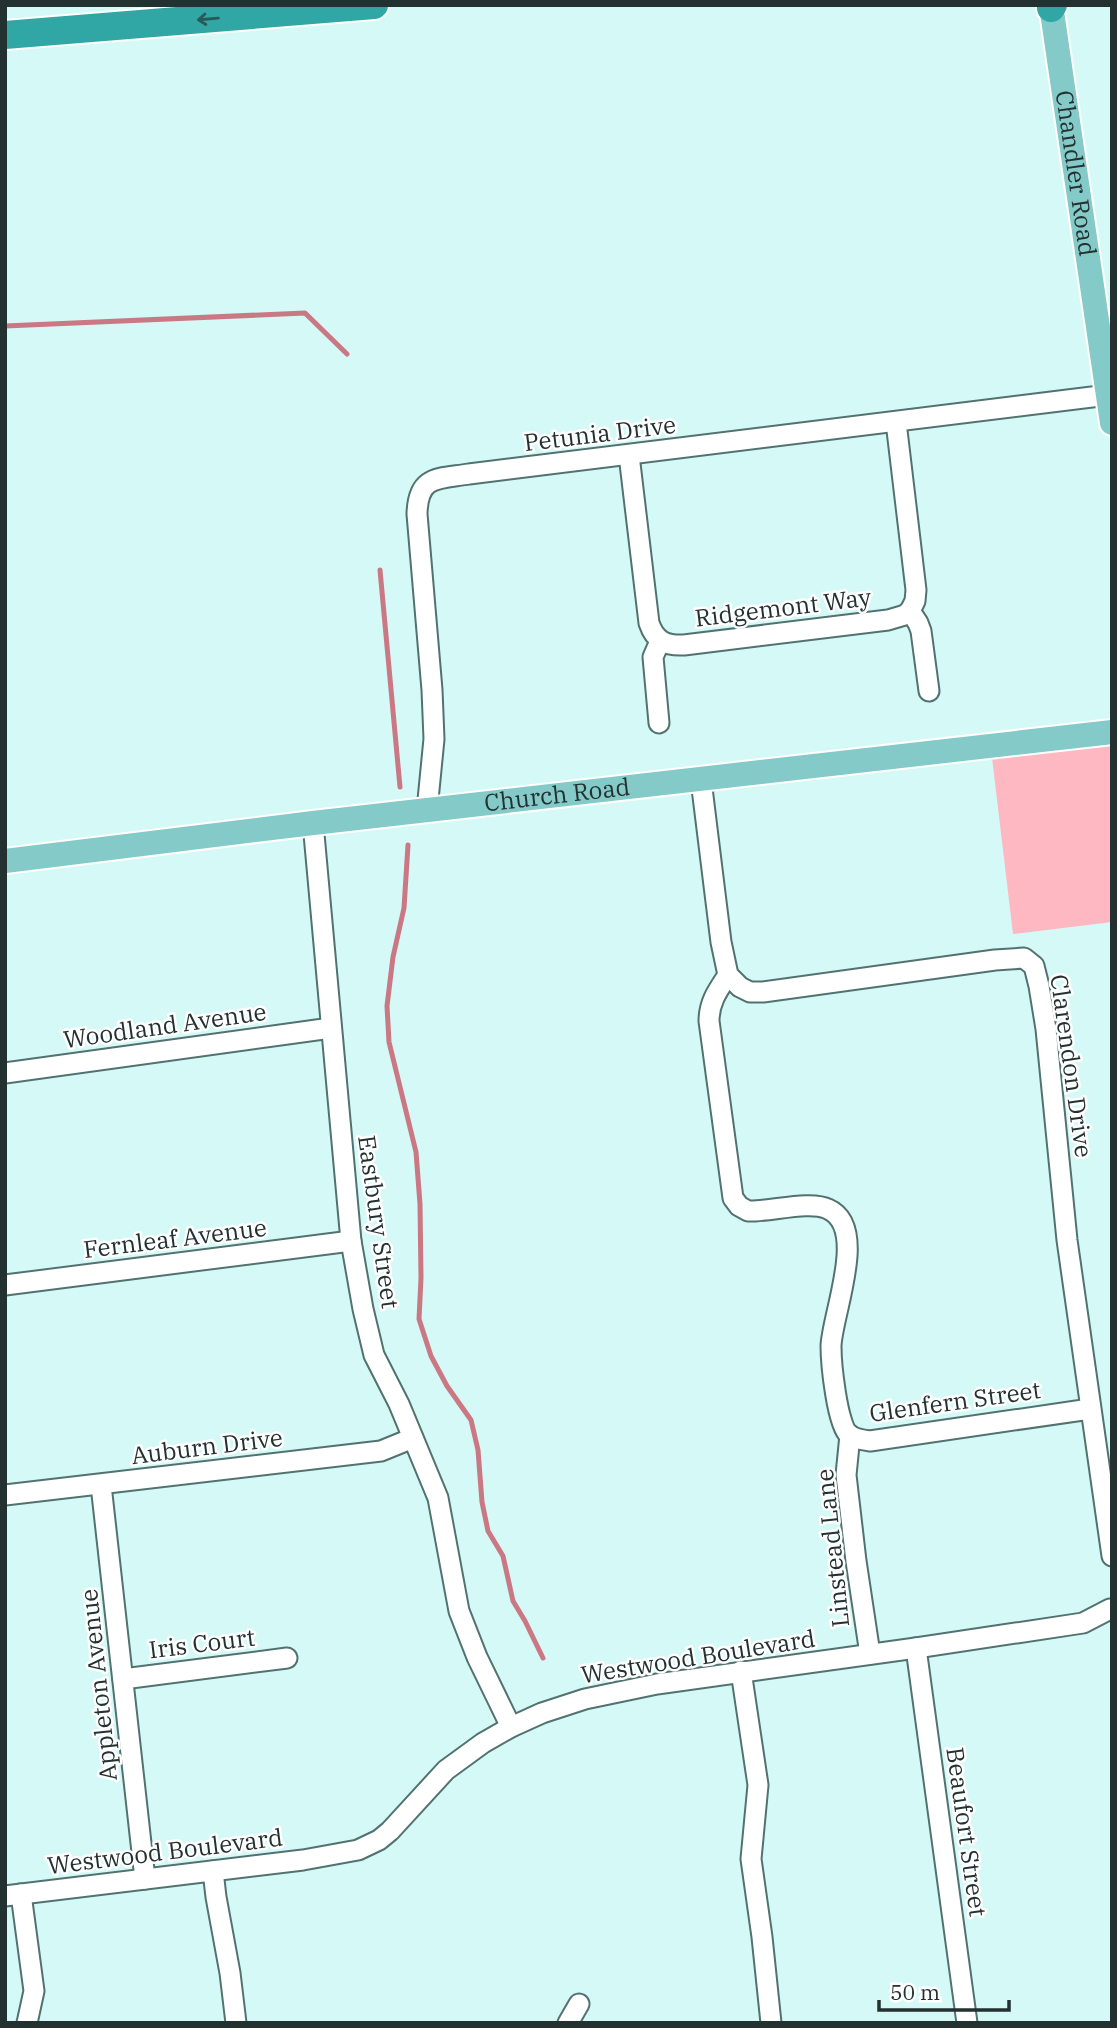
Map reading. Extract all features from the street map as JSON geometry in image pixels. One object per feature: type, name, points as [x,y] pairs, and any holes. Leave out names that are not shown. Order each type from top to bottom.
[{"type":"highway","points":[[5,38],[33,33],[374,5]]},
{"type":"main road","name":"Chandler Road","points":[[1052,6],[1112,424]]},
{"type":"main road","name":"Church Road","points":[[5,861],[1112,732]]},
{"type":"street","name":"Petunia Drive","points":[[427,810],[434,739],[417,514],[419,493],[428,484],[445,478],[629,454],[1108,396]]},
{"type":"street","points":[[896,422],[916,590],[914,605],[910,611],[921,631],[929,691]]},
{"type":"street","points":[[629,454],[649,623],[654,636],[660,642],[653,657],[659,723]]},
{"type":"street","name":"Ridgemont Way","points":[[660,642],[677,645],[698,643],[888,620],[910,611]]},
{"type":"street","points":[[701,780],[721,942],[728,975]]},
{"type":"street","name":"Eastbury Street","points":[[313,823],[351,1241],[363,1309],[374,1354],[399,1404],[438,1498],[459,1611],[477,1657],[511,1727]]},
{"type":"street","name":"Clarendon Drive","points":[[728,975],[740,987],[750,992],[763,992],[995,960],[1024,958],[1034,966],[1046,1029],[1068,1240],[1112,1556]]},
{"type":"street","name":"Glenfern Street","points":[[728,975],[709,1009],[709,1021],[733,1198],[739,1206],[748,1211],[815,1205],[828,1208],[843,1222],[847,1266],[831,1346],[839,1417],[850,1435],[870,1441],[1090,1409]]},
{"type":"street","name":"Woodland Avenue","points":[[5,1073],[331,1028]]},
{"type":"street","name":"Fernleaf Avenue","points":[[5,1285],[351,1241]]},
{"type":"street","name":"Linstead Lane","points":[[850,1435],[846,1475],[870,1654]]},
{"type":"street","name":"Auburn Drive","points":[[5,1495],[381,1451],[413,1438]]},
{"type":"street","name":"Appleton Avenue","points":[[101,1485],[145,1879]]},
{"type":"street","name":"Westwood Boulevard","points":[[13,1895],[341,1855],[370,1845],[390,1831],[446,1770],[483,1743],[542,1713],[584,1699],[741,1671],[1083,1623],[1111,1608]]},
{"type":"street","name":"Beaufort Street","points":[[916,1648],[967,2023]]},
{"type":"street","name":"Iris Court","points":[[123,1679],[287,1658]]},
{"type":"street","points":[[741,1671],[758,1785],[751,1859],[771,2023]]},
{"type":"street","points":[[214,1871],[236,2023]]},
{"type":"street","points":[[13,1895],[34,1991],[27,2023]]},
{"type":"street","points":[[568,2023],[579,2004]]},
{"type":"shaded area","points":[[1112,735],[1112,922],[1013,934],[991,749]]},
{"type":"waterway","points":[[5,326],[305,313],[347,354]]},
{"type":"waterway","points":[[380,570],[400,787]]},
{"type":"waterway","points":[[408,845],[404,908],[393,957],[387,1006],[389,1042],[416,1152],[420,1204],[419,1319],[431,1356],[447,1386],[471,1420],[478,1450],[482,1502],[488,1531],[503,1556],[513,1601],[543,1658]]}]
